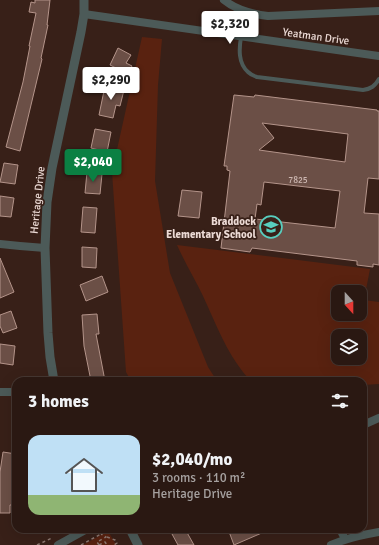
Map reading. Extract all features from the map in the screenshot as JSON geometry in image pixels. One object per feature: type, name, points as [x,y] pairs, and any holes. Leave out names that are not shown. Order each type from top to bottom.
[{"type":"street","name":"Heritage Drive","points":[[53,377],[48,338],[45,248],[47,202],[52,168],[81,32],[84,14],[84,0]]},
{"type":"street","points":[[224,0],[238,9],[253,14],[268,16],[379,11]]},
{"type":"street","name":"Yeatman Drive","points":[[84,14],[379,56]]},
{"type":"street","points":[[0,244],[45,248]]},
{"type":"street","points":[[0,392],[12,392]]},
{"type":"street","points":[[367,423],[379,418]]},
{"type":"street","points":[[331,545],[357,535],[379,532]]},
{"type":"street","points":[[58,545],[80,533]]},
{"type":"street","points":[[132,533],[138,545]]},
{"type":"street","points":[[342,533],[345,539]]},
{"type":"lane","points":[[241,36],[240,56],[243,65],[248,73],[257,77],[363,90],[369,89],[376,84],[379,79]]},
{"type":"path","points":[[81,545],[101,534],[115,540],[117,543],[114,545]]},
{"type":"path","points":[[99,545],[97,542],[106,537]]},
{"type":"path","points":[[99,545],[104,542],[107,545]]},
{"type":"shaded area","points":[[142,37],[162,39],[158,85],[155,181],[170,273],[208,367],[214,377],[129,377],[126,372],[112,172]]},
{"type":"shaded area","points":[[177,245],[370,269],[367,285],[331,285],[331,321],[367,321],[367,300],[379,302],[379,384],[367,385],[367,377],[247,377],[229,351]]},
{"type":"shaded area","points":[[104,533],[109,533],[116,545],[83,545]]},
{"type":"building","points":[[35,0],[50,0],[48,25],[42,59],[20,151],[6,147],[23,82],[36,13],[29,12],[31,2],[35,3]]},
{"type":"building","points":[[118,48],[131,55],[126,63],[132,66],[128,74],[110,65]]},
{"type":"building","points":[[105,86],[124,90],[120,106],[116,105],[113,118],[99,115]]},
{"type":"building","points":[[234,95],[254,97],[255,95],[379,111],[379,179],[368,178],[364,213],[379,214],[379,265],[373,264],[373,267],[357,265],[357,261],[252,248],[250,252],[221,248],[230,171],[227,170],[227,166],[224,166]],"holes":[[[262,123],[348,134],[345,162],[259,150],[274,138]],[[264,182],[340,191],[335,228],[255,219],[257,204],[261,205]]]},
{"type":"building","points":[[95,129],[111,132],[107,152],[91,148]]},
{"type":"building","points":[[4,163],[18,165],[15,184],[0,182]]},
{"type":"building","points":[[87,172],[102,174],[100,194],[85,193]]},
{"type":"building","points":[[182,190],[202,192],[199,218],[178,216]]},
{"type":"building","points":[[0,196],[14,198],[11,217],[0,216]]},
{"type":"building","points":[[83,207],[97,208],[95,233],[81,232]]},
{"type":"building","points":[[82,247],[97,248],[96,268],[82,267]]},
{"type":"building","points":[[0,258],[14,292],[0,298]]},
{"type":"building","points":[[102,276],[108,292],[86,301],[80,285]]},
{"type":"building","points":[[11,311],[17,328],[3,333],[0,326],[0,315]]},
{"type":"building","points":[[97,314],[99,334],[96,334],[104,377],[90,377],[84,346],[82,315]]},
{"type":"building","points":[[0,344],[15,346],[13,365],[0,363]]},
{"type":"building","points":[[3,452],[12,453],[12,505],[10,505],[10,513],[0,513],[0,472]]},
{"type":"building","points":[[187,533],[194,545],[178,545],[172,534]]},
{"type":"building","points":[[230,533],[262,533],[234,545]]},
{"type":"place","name":"Braddock Elementary School","points":[[271,227]]}]
